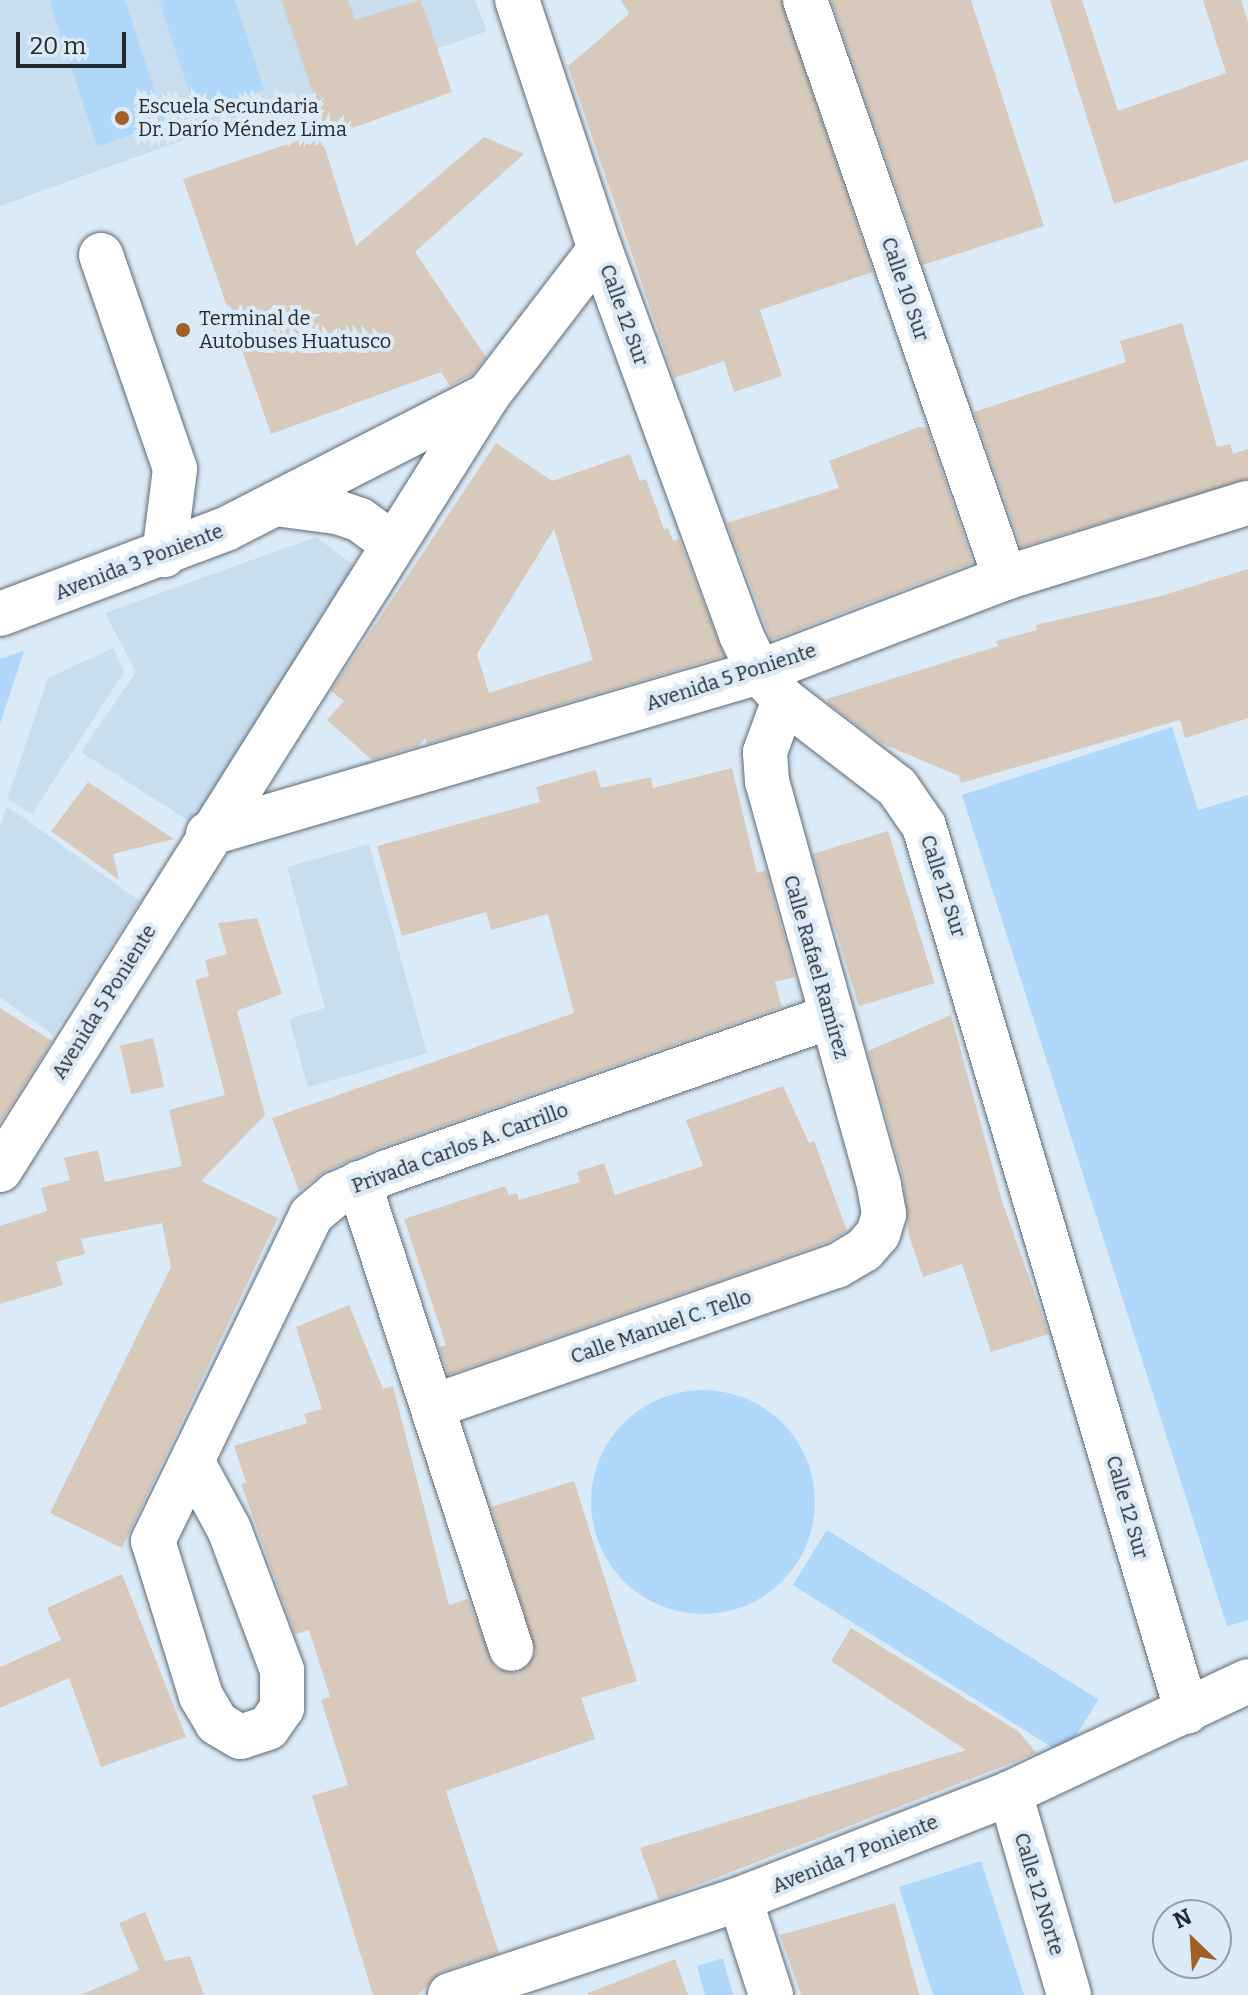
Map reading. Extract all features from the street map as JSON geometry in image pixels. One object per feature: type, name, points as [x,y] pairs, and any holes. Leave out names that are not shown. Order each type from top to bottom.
[{"type":"street","name":"Calle 10 Sur","points":[[805,0],[1005,578]]},
{"type":"street","name":"Calle 12 Sur","points":[[519,1],[600,249],[735,621],[772,686],[897,787],[924,826],[1187,1712]]},
{"type":"street","name":"Avenida 5 Poniente","points":[[0,1170],[208,834],[488,395],[600,249]]},
{"type":"street","points":[[101,255],[175,469],[164,555]]},
{"type":"street","name":"Avenida 3 Poniente","points":[[0,614],[164,555],[275,504],[488,395]]},
{"type":"street","name":"Avenida 5 Poniente","points":[[208,834],[772,686],[1005,578],[1248,503]]},
{"type":"street","points":[[275,504],[337,512],[360,520],[393,544]]},
{"type":"street","name":"Calle Rafael Ramírez","points":[[772,686],[765,752],[767,782],[879,1185],[884,1214],[878,1234]]},
{"type":"street","name":"Privada Carlos A. Carrillo","points":[[193,1463],[229,1529],[282,1670],[282,1708],[268,1728],[240,1737],[217,1723],[201,1696],[153,1541],[311,1215],[359,1183],[830,1017]]},
{"type":"street","points":[[359,1183],[511,1649]]},
{"type":"street","name":"Calle Manuel C. Tello","points":[[434,1406],[837,1266],[864,1250],[878,1234]]},
{"type":"street","name":"Avenida 7 Poniente","points":[[450,1995],[740,1899],[1010,1793],[1248,1681]]},
{"type":"street","name":"Calle 12 Norte","points":[[1010,1793],[1069,1995]]},
{"type":"street","points":[[740,1899],[771,1995]]},
{"type":"shaded area","name":"Escuela Secundaria Dr. Darío Méndez Lima","points":[[0,0],[475,0],[487,31],[0,206]]},
{"type":"shaded area","points":[[49,0],[125,0],[165,123],[97,146]]},
{"type":"shaded area","points":[[159,0],[235,0],[264,89],[196,112]]},
{"type":"shaded area","points":[[316,537],[356,567],[192,823],[81,752],[136,672],[105,613]]},
{"type":"shaded area","points":[[113,648],[124,672],[32,814],[7,799],[48,678]]},
{"type":"shaded area","points":[[24,651],[0,724],[0,659]]},
{"type":"shaded area","points":[[1172,727],[1198,810],[1248,795],[1248,1620],[1227,1626],[962,795]]},
{"type":"shaded area","points":[[7,806],[140,901],[53,1035],[0,997],[0,827]]},
{"type":"shaded area","points":[[369,844],[427,1053],[308,1087],[289,1019],[325,1008],[287,867]]},
{"type":"shaded area","points":[[703,1390],[746,1399],[782,1423],[806,1459],[815,1502],[806,1545],[782,1581],[746,1605],[703,1614],[660,1605],[624,1581],[600,1545],[591,1502],[600,1459],[624,1423],[660,1399]]},
{"type":"shaded area","points":[[827,1530],[1098,1700],[1064,1755],[793,1585]]},
{"type":"shaded area","points":[[981,1861],[1024,1995],[933,1995],[899,1887]]},
{"type":"shaded area","points":[[723,1958],[733,1995],[705,1995],[697,1966]]},
{"type":"building","points":[[281,0],[348,0],[355,20],[421,0],[452,92],[328,137]]},
{"type":"building","points":[[621,0],[781,0],[873,272],[760,310],[782,376],[734,392],[724,361],[674,378],[568,66],[629,14]]},
{"type":"building","points":[[831,0],[971,0],[1044,226],[923,265]]},
{"type":"building","points":[[1050,0],[1082,0],[1118,111],[1226,73],[1203,0],[1241,0],[1248,22],[1248,160],[1114,204]]},
{"type":"building","points":[[320,133],[356,246],[484,137],[524,154],[415,252],[486,357],[472,375],[450,386],[441,372],[271,434],[183,179]]},
{"type":"building","points":[[1182,323],[1217,447],[1230,444],[1233,454],[1248,449],[1248,479],[1021,547],[974,412],[1126,362],[1120,341]]},
{"type":"building","points":[[919,427],[927,428],[973,563],[771,640],[727,523],[839,488],[829,461]]},
{"type":"building","points":[[496,443],[552,481],[630,454],[640,481],[646,479],[664,529],[668,528],[673,541],[679,539],[724,656],[427,744],[425,738],[418,746],[372,760],[327,720],[344,701],[331,691]],"holes":[[[554,529],[593,660],[489,693],[477,654]]]},
{"type":"building","points":[[1248,569],[1248,718],[1185,738],[1180,720],[961,783],[959,776],[881,743],[828,703],[827,699],[998,646],[996,641],[1037,630],[1036,625],[1161,596]]},
{"type":"building","points":[[732,768],[757,873],[766,870],[795,977],[775,982],[782,1007],[379,1148],[326,1171],[299,1191],[272,1118],[574,1013],[548,914],[491,930],[486,912],[402,936],[377,846],[540,802],[536,787],[596,770],[601,788],[651,777],[653,788]]},
{"type":"building","points":[[88,782],[174,839],[113,854],[119,880],[51,831]]},
{"type":"building","points":[[888,831],[934,983],[859,1006],[812,854]]},
{"type":"building","points":[[257,918],[282,994],[237,1011],[265,1115],[201,1181],[278,1218],[122,1548],[50,1513],[171,1267],[162,1223],[81,1239],[85,1254],[56,1262],[63,1285],[0,1304],[0,1226],[47,1211],[41,1188],[70,1180],[64,1158],[98,1150],[105,1182],[182,1166],[169,1110],[225,1095],[195,980],[209,976],[205,960],[227,954],[218,923]]},
{"type":"building","points":[[0,1008],[52,1041],[0,1123]]},
{"type":"building","points":[[951,1015],[1002,1201],[1049,1334],[991,1352],[962,1264],[923,1277],[909,1236],[903,1178],[868,1051]]},
{"type":"building","points":[[153,1038],[164,1087],[131,1094],[120,1046]]},
{"type":"building","points":[[783,1086],[809,1143],[814,1141],[847,1231],[826,1243],[448,1375],[439,1347],[446,1345],[404,1219],[505,1186],[509,1195],[517,1193],[519,1200],[580,1182],[577,1172],[604,1163],[615,1195],[703,1166],[686,1120]]},
{"type":"building","points":[[349,1305],[383,1389],[393,1386],[449,1605],[468,1599],[494,1667],[518,1673],[536,1653],[491,1507],[574,1481],[637,1681],[581,1698],[595,1739],[446,1791],[499,1953],[441,1972],[418,1995],[373,1995],[312,1796],[348,1785],[321,1700],[330,1697],[309,1630],[295,1634],[241,1484],[246,1482],[234,1446],[307,1423],[304,1414],[322,1409],[296,1327]]},
{"type":"building","points":[[122,1574],[186,1737],[101,1767],[69,1678],[0,1708],[0,1667],[61,1640],[47,1608]]},
{"type":"building","points":[[851,1628],[1018,1731],[1037,1753],[659,1900],[640,1848],[966,1750],[831,1661]]},
{"type":"building","points":[[895,1903],[919,1995],[801,1995],[780,1935]]},
{"type":"building","points":[[145,1912],[165,1961],[190,1956],[204,1995],[81,1995],[139,1970],[119,1923]]},
{"type":"building","points":[[675,1959],[688,1995],[588,1995],[588,1993]]},
{"type":"place","name":"Escuela Secundaria Dr. Darío Méndez Lima","points":[[122,118]]},
{"type":"place","name":"Terminal de Autobuses Huatusco","points":[[183,330]]}]
